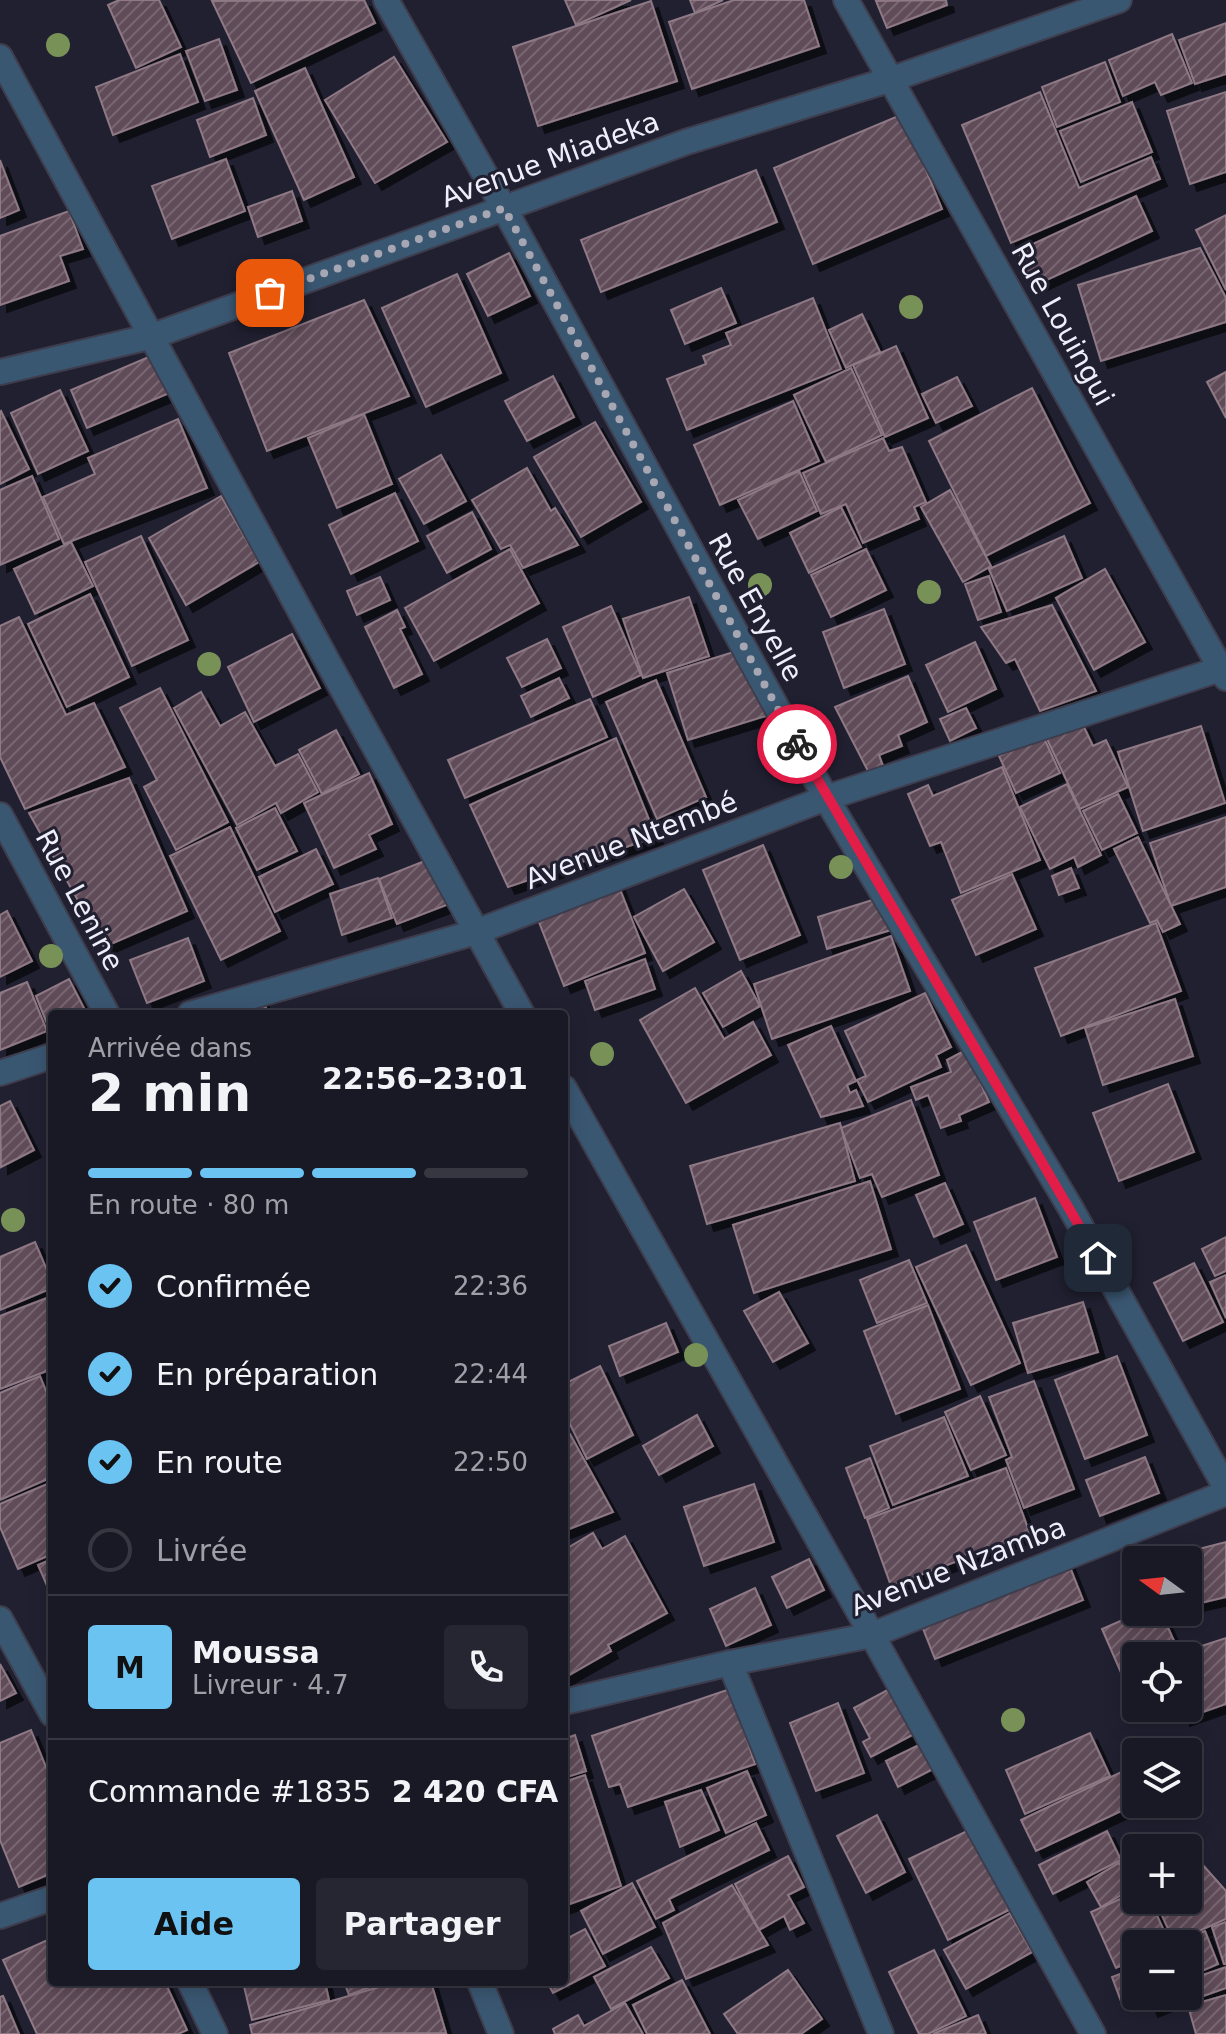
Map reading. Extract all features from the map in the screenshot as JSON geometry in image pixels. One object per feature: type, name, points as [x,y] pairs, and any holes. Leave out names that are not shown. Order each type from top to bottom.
[{"type":"street","name":"Rue Enyelle","points":[[386,0],[504,208],[826,798],[1070,1207],[1226,1491]]},
{"type":"street","name":"Rue Louingui","points":[[846,0],[1224,671]]},
{"type":"street","name":"Avenue Miadeka","points":[[0,372],[153,336],[686,142],[892,79],[1119,0]]},
{"type":"street","points":[[0,57],[520,1010]]},
{"type":"street","name":"Avenue Ntembé","points":[[204,1010],[476,932],[826,798],[1224,671]]},
{"type":"street","name":"Rue Lenine","points":[[0,815],[105,1010]]},
{"type":"street","points":[[0,1073],[48,1057]]},
{"type":"street","points":[[568,1095],[1093,2034]]},
{"type":"street","name":"Avenue Nzamba","points":[[568,1701],[730,1663],[872,1635],[1226,1491]]},
{"type":"street","points":[[0,1619],[48,1707]]},
{"type":"street","points":[[730,1663],[881,2034]]},
{"type":"street","points":[[0,1916],[48,1899]]},
{"type":"street","points":[[192,1986],[215,2034]]},
{"type":"street","points":[[482,1986],[501,2034]]},
{"type":"building","points":[[119,0],[159,0],[181,47],[136,68],[108,5]]},
{"type":"building","points":[[364,0],[375,23],[251,83],[212,1]]},
{"type":"building","points":[[565,0],[631,0],[576,25]]},
{"type":"building","points":[[690,0],[723,0],[695,13]]},
{"type":"building","points":[[734,0],[804,0],[819,46],[692,89],[669,22]]},
{"type":"building","points":[[946,0],[947,5],[887,28],[876,1]]},
{"type":"building","points":[[651,1],[677,81],[538,126],[513,47]]},
{"type":"building","points":[[1226,23],[1226,74],[1195,84],[1179,40]]},
{"type":"building","points":[[1172,34],[1192,83],[1161,95],[1155,82],[1123,96],[1109,60]]},
{"type":"building","points":[[219,39],[237,90],[205,101],[186,51]]},
{"type":"building","points":[[180,54],[198,102],[113,135],[96,87]]},
{"type":"building","points":[[394,57],[447,142],[375,183],[325,100]]},
{"type":"building","points":[[1105,62],[1120,102],[1057,127],[1042,87]]},
{"type":"building","points":[[305,68],[354,177],[304,200],[255,91]]},
{"type":"building","points":[[1040,92],[1079,188],[1151,157],[1160,179],[1011,243],[962,125]]},
{"type":"building","points":[[1226,92],[1226,172],[1190,184],[1167,111]]},
{"type":"building","points":[[253,98],[266,135],[210,157],[197,120]]},
{"type":"building","points":[[1132,102],[1152,152],[1081,182],[1060,131]]},
{"type":"building","points":[[903,114],[942,209],[813,264],[774,168]]},
{"type":"building","points":[[226,159],[245,211],[172,239],[152,186]]},
{"type":"building","points":[[0,160],[19,210],[0,218]]},
{"type":"building","points":[[756,170],[777,222],[601,292],[581,240]]},
{"type":"building","points":[[292,191],[302,221],[258,237],[248,207]]},
{"type":"building","points":[[1136,196],[1152,231],[1034,286],[1018,251]]},
{"type":"building","points":[[69,211],[83,249],[60,256],[69,281],[0,305],[0,236]]},
{"type":"building","points":[[1226,215],[1226,290],[1196,230]]},
{"type":"building","points":[[1200,248],[1226,298],[1226,322],[1101,361],[1078,285]]},
{"type":"building","points":[[509,253],[530,296],[488,316],[467,274]]},
{"type":"building","points":[[457,274],[501,373],[426,407],[382,308]]},
{"type":"building","points":[[721,288],[736,323],[685,344],[671,310]]},
{"type":"building","points":[[813,298],[841,369],[687,430],[667,379],[706,364],[703,356],[731,345],[726,333]]},
{"type":"building","points":[[364,300],[409,396],[267,451],[229,353]]},
{"type":"building","points":[[862,314],[880,352],[846,368],[829,330]]},
{"type":"building","points":[[896,346],[928,418],[885,437],[853,365]]},
{"type":"building","points":[[158,353],[174,391],[87,428],[71,390]]},
{"type":"building","points":[[851,368],[882,435],[826,462],[794,395]]},
{"type":"building","points":[[1226,372],[1226,418],[1207,382]]},
{"type":"building","points":[[553,376],[574,417],[527,441],[505,401]]},
{"type":"building","points":[[957,377],[972,406],[936,423],[922,394]]},
{"type":"building","points":[[1032,388],[1090,503],[986,556],[929,441]]},
{"type":"building","points":[[60,390],[88,451],[38,474],[11,413]]},
{"type":"building","points":[[793,401],[819,461],[720,505],[694,445]]},
{"type":"building","points":[[0,412],[29,469],[0,484]]},
{"type":"building","points":[[364,414],[392,484],[337,508],[308,438]]},
{"type":"building","points":[[178,419],[207,488],[64,544],[43,497],[95,474],[88,458]]},
{"type":"building","points":[[595,422],[641,502],[581,537],[534,457]]},
{"type":"building","points":[[883,438],[889,451],[902,447],[926,502],[914,507],[919,519],[863,543],[846,504],[821,514],[803,473]]},
{"type":"building","points":[[441,455],[466,501],[424,524],[399,479]]},
{"type":"building","points":[[527,468],[551,511],[555,508],[578,545],[523,568],[510,545],[501,549],[472,500]]},
{"type":"building","points":[[799,471],[817,511],[758,539],[738,500]]},
{"type":"building","points":[[32,476],[59,539],[0,565],[0,490]]},
{"type":"building","points":[[950,490],[991,566],[963,582],[921,507]]},
{"type":"building","points":[[395,493],[418,541],[351,574],[329,525]]},
{"type":"building","points":[[221,496],[259,562],[186,605],[149,538]]},
{"type":"building","points":[[841,507],[861,547],[809,573],[790,533]]},
{"type":"building","points":[[472,512],[491,549],[447,573],[427,536]]},
{"type":"building","points":[[141,536],[188,640],[132,666],[85,562]]},
{"type":"building","points":[[1064,536],[1082,578],[1007,611],[989,569]]},
{"type":"building","points":[[71,542],[93,586],[35,614],[14,569]]},
{"type":"building","points":[[510,549],[539,603],[434,661],[405,608]]},
{"type":"building","points":[[866,549],[886,590],[831,617],[811,575]]},
{"type":"building","points":[[1105,569],[1145,642],[1094,670],[1056,598]]},
{"type":"building","points":[[989,576],[1001,612],[978,620],[965,584]]},
{"type":"building","points":[[380,577],[390,600],[357,615],[347,591]]},
{"type":"building","points":[[90,594],[129,677],[67,707],[28,624]]},
{"type":"building","points":[[689,597],[709,656],[643,678],[623,619]]},
{"type":"building","points":[[1052,605],[1096,691],[1040,711],[1015,659],[1006,663],[981,627]]},
{"type":"building","points":[[611,606],[641,675],[593,697],[563,627]]},
{"type":"building","points":[[884,609],[905,664],[844,688],[823,632]]},
{"type":"building","points":[[397,610],[405,627],[400,629],[422,674],[394,688],[365,627]]},
{"type":"building","points":[[19,617],[66,715],[94,703],[125,767],[25,809],[0,757],[0,626]]},
{"type":"building","points":[[292,634],[320,688],[254,722],[228,667]]},
{"type":"building","points":[[547,639],[561,668],[522,687],[507,658]]},
{"type":"building","points":[[975,642],[996,689],[948,712],[926,665]]},
{"type":"building","points":[[743,649],[769,715],[688,740],[667,673]]},
{"type":"building","points":[[908,676],[927,722],[898,735],[902,746],[879,755],[883,766],[868,771],[835,707]]},
{"type":"building","points":[[559,678],[569,698],[531,717],[521,696]]},
{"type":"building","points":[[656,680],[706,797],[657,819],[606,702]]},
{"type":"building","points":[[160,688],[228,822],[176,850],[144,787],[157,780],[120,708]]},
{"type":"building","points":[[201,692],[220,726],[245,712],[275,766],[298,754],[318,792],[281,813],[276,803],[237,825],[174,708]]},
{"type":"building","points":[[590,699],[607,737],[465,798],[448,760]]},
{"type":"building","points":[[966,708],[976,728],[950,741],[940,719]]},
{"type":"building","points":[[1082,723],[1093,746],[1106,740],[1128,787],[1080,809],[1047,739]]},
{"type":"building","points":[[1201,726],[1225,803],[1143,831],[1118,752]]},
{"type":"building","points":[[336,730],[359,774],[322,794],[299,750]]},
{"type":"building","points":[[1043,736],[1060,773],[1016,793],[999,756]]},
{"type":"building","points":[[616,738],[656,837],[508,887],[470,805]]},
{"type":"building","points":[[1002,767],[1040,860],[961,893],[941,842],[930,846],[908,794],[928,785],[933,796]]},
{"type":"building","points":[[369,773],[392,824],[369,835],[376,849],[334,868],[304,803]]},
{"type":"building","points":[[129,778],[187,911],[104,947],[29,813]]},
{"type":"building","points":[[1067,784],[1101,855],[1078,867],[1074,857],[1050,869],[1020,807]]},
{"type":"building","points":[[1118,794],[1137,833],[1102,850],[1083,811]]},
{"type":"building","points":[[275,808],[297,851],[257,870],[236,828]]},
{"type":"building","points":[[1226,817],[1226,887],[1171,906],[1150,843]]},
{"type":"building","points":[[230,827],[280,931],[221,960],[170,856]]},
{"type":"building","points":[[1138,837],[1180,924],[1163,932],[1157,920],[1150,923],[1114,849]]},
{"type":"building","points":[[763,845],[800,935],[740,960],[703,870]]},
{"type":"building","points":[[316,849],[333,884],[275,912],[259,877]]},
{"type":"building","points":[[432,858],[449,904],[397,924],[379,879]]},
{"type":"building","points":[[1071,868],[1079,888],[1059,895],[1052,876]]},
{"type":"building","points":[[1012,874],[1036,929],[976,955],[952,900]]},
{"type":"building","points":[[378,878],[392,918],[342,935],[330,894]]},
{"type":"building","points":[[618,884],[645,953],[564,986],[537,917]]},
{"type":"building","points":[[684,889],[714,942],[663,971],[634,917]]},
{"type":"building","points":[[882,897],[891,930],[827,949],[818,917]]},
{"type":"building","points":[[7,911],[32,961],[0,977],[0,915]]},
{"type":"building","points":[[1156,923],[1181,991],[1061,1036],[1035,968]]},
{"type":"building","points":[[891,936],[910,991],[772,1039],[754,984]]},
{"type":"building","points":[[188,938],[204,981],[147,1003],[130,960]]},
{"type":"building","points":[[645,959],[655,989],[595,1010],[585,981]]},
{"type":"building","points":[[741,971],[760,1006],[723,1027],[703,993]]},
{"type":"building","points":[[69,979],[85,1010],[48,1010],[48,1026],[36,996]]},
{"type":"building","points":[[27,982],[47,1031],[0,1050],[0,993]]},
{"type":"building","points":[[695,988],[724,1039],[753,1022],[771,1055],[686,1103],[640,1020]]},
{"type":"building","points":[[258,992],[267,1010],[223,1010]]},
{"type":"building","points":[[925,993],[951,1047],[936,1055],[941,1067],[868,1102],[857,1080],[866,1076],[845,1031]]},
{"type":"building","points":[[1175,999],[1193,1056],[1103,1085],[1085,1028]]},
{"type":"building","points":[[831,1026],[856,1081],[847,1085],[850,1093],[856,1090],[863,1106],[821,1117],[788,1045]]},
{"type":"building","points":[[966,1050],[989,1102],[959,1115],[961,1121],[941,1128],[928,1095],[916,1100],[911,1087],[951,1072],[947,1060]]},
{"type":"building","points":[[1168,1084],[1194,1152],[1119,1181],[1093,1113]]},
{"type":"building","points":[[911,1100],[939,1175],[882,1197],[872,1174],[860,1178],[841,1128]]},
{"type":"building","points":[[10,1101],[34,1150],[1,1167],[0,1106]]},
{"type":"building","points":[[840,1123],[855,1181],[707,1224],[690,1166]]},
{"type":"building","points":[[870,1181],[891,1249],[754,1293],[733,1225]]},
{"type":"building","points":[[945,1183],[963,1224],[934,1237],[916,1195]]},
{"type":"building","points":[[1035,1198],[1057,1257],[996,1280],[974,1222]]},
{"type":"building","points":[[1226,1237],[1226,1271],[1215,1276],[1202,1249]]},
{"type":"building","points":[[35,1242],[48,1273],[48,1290],[0,1310],[0,1257]]},
{"type":"building","points":[[966,1245],[1020,1363],[971,1385],[916,1267]]},
{"type":"building","points":[[909,1260],[927,1303],[877,1323],[860,1280]]},
{"type":"building","points":[[1194,1263],[1223,1322],[1183,1341],[1154,1283]]},
{"type":"building","points":[[1226,1275],[1226,1318],[1210,1282]]},
{"type":"building","points":[[779,1292],[808,1343],[773,1362],[744,1311]]},
{"type":"building","points":[[48,1298],[48,1371],[0,1389],[0,1316]]},
{"type":"building","points":[[1083,1302],[1098,1352],[1028,1373],[1013,1323]]},
{"type":"building","points":[[928,1305],[960,1389],[896,1414],[864,1331]]},
{"type":"building","points":[[666,1323],[678,1352],[620,1376],[609,1346]]},
{"type":"building","points":[[1117,1356],[1147,1435],[1085,1459],[1055,1380]]},
{"type":"building","points":[[600,1366],[633,1435],[587,1459],[568,1420],[568,1382]]},
{"type":"building","points":[[40,1376],[48,1396],[48,1479],[0,1500],[0,1393]]},
{"type":"building","points":[[1034,1381],[1074,1489],[1024,1508],[1006,1460],[1012,1457],[989,1397]]},
{"type":"building","points":[[980,1396],[1006,1455],[971,1470],[945,1412]]},
{"type":"building","points":[[697,1415],[713,1446],[659,1475],[643,1446]]},
{"type":"building","points":[[944,1417],[968,1476],[893,1505],[870,1446]]},
{"type":"building","points":[[568,1435],[613,1512],[568,1529]]},
{"type":"building","points":[[1145,1457],[1159,1493],[1100,1516],[1086,1480]]},
{"type":"building","points":[[870,1458],[889,1508],[865,1518],[846,1468]]},
{"type":"building","points":[[1006,1468],[1030,1534],[891,1586],[867,1519]]},
{"type":"building","points":[[48,1484],[48,1556],[18,1569],[0,1527],[0,1504]]},
{"type":"building","points":[[754,1484],[774,1542],[704,1566],[684,1507]]},
{"type":"building","points":[[593,1533],[602,1549],[625,1536],[667,1613],[608,1645],[611,1651],[568,1676],[568,1548]]},
{"type":"building","points":[[1226,1542],[1226,1597],[1202,1603],[1202,1548]]},
{"type":"building","points":[[809,1559],[824,1590],[787,1608],[772,1577]]},
{"type":"building","points":[[48,1561],[48,1588],[38,1565]]},
{"type":"building","points":[[1068,1562],[1083,1600],[935,1659],[920,1621]]},
{"type":"building","points":[[755,1588],[771,1625],[726,1646],[710,1609]]},
{"type":"building","points":[[1122,1620],[1122,1626],[1167,1626],[1175,1642],[1122,1642],[1122,1675],[1102,1629]]},
{"type":"building","points":[[1226,1638],[1226,1704],[1202,1712],[1202,1646]]},
{"type":"building","points":[[0,1664],[16,1693],[0,1701]]},
{"type":"building","points":[[893,1687],[916,1733],[871,1757],[863,1742],[870,1738],[854,1708]]},
{"type":"building","points":[[730,1689],[755,1764],[628,1807],[620,1784],[609,1787],[592,1736]]},
{"type":"building","points":[[838,1703],[864,1773],[816,1791],[790,1723]]},
{"type":"building","points":[[31,1730],[48,1772],[48,1875],[19,1887],[0,1840],[0,1743]]},
{"type":"building","points":[[1090,1733],[1110,1776],[1025,1814],[1006,1770]]},
{"type":"building","points":[[575,1735],[586,1771],[568,1777],[568,1738]]},
{"type":"building","points":[[925,1742],[937,1767],[898,1787],[886,1761]]},
{"type":"building","points":[[747,1771],[766,1815],[726,1833],[707,1788]]},
{"type":"building","points":[[1122,1772],[1122,1811],[1036,1851],[1021,1820]]},
{"type":"building","points":[[585,1775],[621,1886],[568,1905],[568,1781]]},
{"type":"building","points":[[701,1790],[719,1830],[680,1847],[665,1802]]},
{"type":"building","points":[[877,1815],[905,1872],[866,1893],[837,1836]]},
{"type":"building","points":[[756,1823],[769,1850],[669,1899],[674,1910],[656,1919],[637,1881]]},
{"type":"building","points":[[969,1830],[1009,1910],[948,1940],[909,1859]]},
{"type":"building","points":[[1107,1831],[1121,1860],[1053,1894],[1039,1865]]},
{"type":"building","points":[[788,1856],[804,1887],[788,1895],[804,1923],[790,1930],[784,1916],[759,1930],[735,1884]]},
{"type":"building","points":[[1119,1863],[1122,1868],[1122,1895],[1101,1907],[1087,1882]]},
{"type":"building","points":[[1202,1864],[1226,1891],[1226,1919],[1201,1930],[1169,1930],[1161,1914],[1202,1914]]},
{"type":"building","points":[[632,1883],[655,1927],[603,1954],[581,1911]]},
{"type":"building","points":[[732,1885],[768,1945],[686,1979],[663,1923]]},
{"type":"building","points":[[1122,1898],[1122,1914],[1156,1914],[1164,1930],[1122,1930],[1122,1965],[1116,1968],[1091,1912]]},
{"type":"building","points":[[1010,1913],[1032,1952],[966,1989],[944,1950]]},
{"type":"building","points":[[1226,1922],[1226,1964],[1224,1964],[1212,1927]]},
{"type":"building","points":[[585,1929],[605,1966],[568,1985],[568,1938]]},
{"type":"building","points":[[1205,1931],[1218,1964],[1202,1971],[1202,1932]]},
{"type":"building","points":[[48,1940],[48,1986],[167,1986],[187,2030],[178,2034],[37,2034],[3,1960]]},
{"type":"building","points":[[651,1947],[669,1978],[611,2009],[594,1977]]},
{"type":"building","points":[[934,1950],[966,2016],[928,2034],[919,2034],[889,1972]]},
{"type":"building","points":[[1226,1967],[1226,1988],[1202,1997],[1202,1975]]},
{"type":"building","points":[[788,1970],[822,2019],[801,2034],[738,2034],[724,2014]]},
{"type":"building","points":[[1122,1973],[1122,2004],[1112,1977]]},
{"type":"building","points":[[682,1980],[710,2034],[647,2034],[633,2005]]},
{"type":"building","points":[[244,1986],[326,1986],[329,2000],[252,2020]]},
{"type":"building","points":[[346,1986],[373,1986],[349,1995]]},
{"type":"building","points":[[382,1986],[432,1986],[446,2033],[252,2034],[250,2025]]},
{"type":"building","points":[[549,1986],[566,1986],[553,1993]]},
{"type":"building","points":[[1226,1995],[1226,2034],[1196,2034],[1189,2010],[1202,2010],[1202,2002]]},
{"type":"building","points":[[3,1996],[19,2034],[0,2034],[0,1997]]},
{"type":"building","points":[[625,2003],[643,2034],[555,2034],[553,2029],[578,2015],[584,2026]]},
{"type":"building","points":[[978,2015],[986,2034],[933,2034]]},
{"type":"way so far","points":[[270,293],[504,208],[797,744]]},
{"type":"route","points":[[797,744],[1098,1258]]}]
